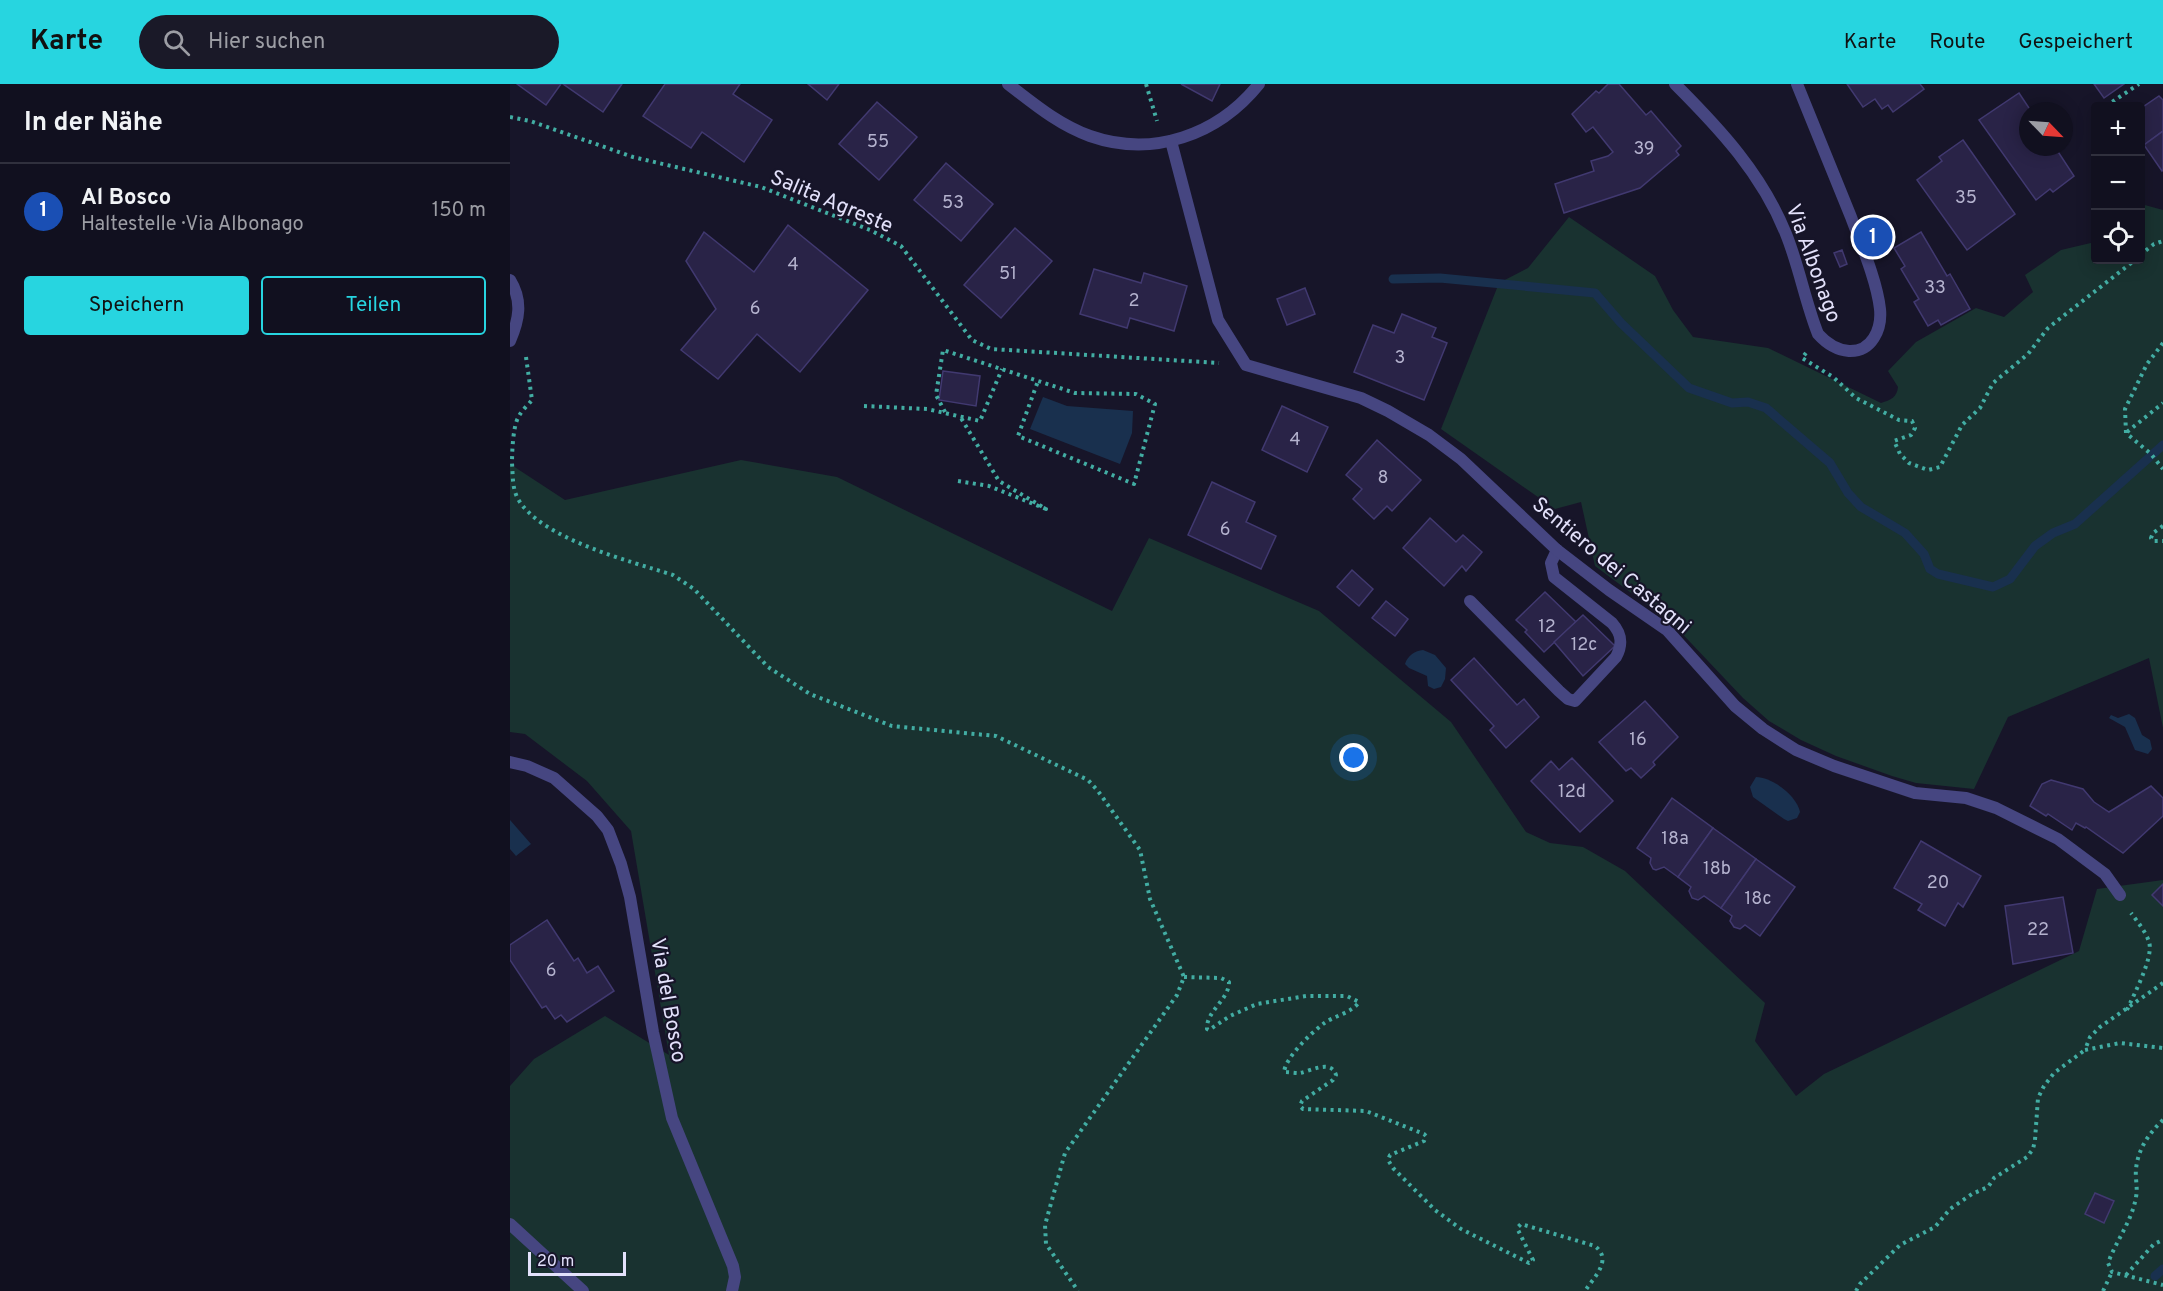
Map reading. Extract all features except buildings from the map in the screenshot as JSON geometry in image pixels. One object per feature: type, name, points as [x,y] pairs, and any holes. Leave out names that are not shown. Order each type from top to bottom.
[{"type":"street","points":[[1008,84],[1062,123],[1090,136],[1140,145],[1167,142],[1207,129],[1227,116],[1250,96],[1259,84]]},
{"type":"street","name":"Via Albonago","points":[[1676,84],[1721,130],[1748,165],[1773,206],[1798,265],[1811,317],[1818,334],[1835,348],[1855,351],[1865,348],[1873,341],[1878,331],[1880,310],[1861,242],[1797,84]]},
{"type":"street","points":[[1167,142],[1218,320],[1246,365]]},
{"type":"street","points":[[510,280],[519,301],[518,316],[510,341]]},
{"type":"street","name":"Sentiero dei Castagni","points":[[1246,365],[1361,398],[1429,435],[1461,459],[1557,550],[1667,630],[1735,706],[1762,729],[1796,750],[1834,766],[1916,793],[1966,798],[1996,808],[2058,839],[2105,874],[2120,895]]},
{"type":"street","points":[[1557,550],[1551,563],[1554,577],[1612,623],[1619,630],[1621,639],[1621,649],[1616,657],[1565,710]]},
{"type":"street","points":[[1470,601],[1559,691],[1568,699],[1575,701]]},
{"type":"street","name":"Via del Bosco","points":[[510,762],[541,772],[565,786],[597,816],[608,830],[630,897],[653,1032],[672,1118],[733,1266],[735,1276],[732,1291]]},
{"type":"street","points":[[510,1224],[583,1291]]},
{"type":"path","points":[[1146,84],[1167,142]]},
{"type":"path","points":[[2112,102],[2139,84]]},
{"type":"path","name":"Salita Agreste","points":[[510,117],[530,121],[633,157],[761,187],[870,230],[901,246],[972,340],[990,349],[1246,365]]},
{"type":"path","points":[[2145,251],[2163,241]]},
{"type":"path","points":[[1833,377],[1856,398],[1899,420],[1912,421],[1915,428],[1911,435],[1894,441],[1900,454],[1909,463],[1928,470],[1935,470],[1946,459],[1962,425],[1980,408],[1993,383],[2028,354],[2048,328],[2130,264]]},
{"type":"path","points":[[518,316],[525,330],[525,356],[532,400],[517,418],[512,454],[513,489],[531,516],[556,532],[592,548],[683,580],[768,667],[810,694],[892,726],[996,736],[1088,780],[1098,790],[1140,850],[1150,899],[1184,977],[1177,995],[1065,1153],[1045,1225],[1046,1244],[1078,1291]]},
{"type":"path","points":[[2163,343],[2147,364],[2126,409],[2126,433],[2151,454],[2163,469]]},
{"type":"path","points":[[945,411],[936,395],[943,350],[1075,393],[1136,394],[1155,404],[1134,484],[1018,436],[1038,381]]},
{"type":"path","points":[[864,406],[945,411],[961,418],[980,421],[1002,369]]},
{"type":"path","points":[[2126,433],[2163,403]]},
{"type":"path","points":[[958,481],[989,486],[1046,509],[999,481],[961,418]]},
{"type":"path","points":[[2163,526],[2151,538],[2163,541]]},
{"type":"path","points":[[2120,895],[2149,940],[2150,949],[2138,985],[2126,1010]]},
{"type":"path","points":[[1184,977],[1221,978],[1229,982],[1228,991],[1207,1023],[1209,1030],[1230,1016],[1257,1004],[1306,996],[1347,996],[1359,1002],[1323,1024],[1290,1057],[1284,1072],[1298,1073],[1323,1066],[1335,1070],[1334,1080],[1302,1101],[1300,1106],[1303,1109],[1366,1111],[1424,1134],[1426,1136],[1424,1141],[1390,1155],[1388,1160],[1393,1168],[1436,1210],[1461,1230],[1529,1263],[1533,1260],[1518,1230],[1521,1224],[1595,1246],[1604,1258],[1602,1266],[1585,1291]]},
{"type":"path","points":[[2085,1050],[2090,1037],[2100,1028],[2163,983]]},
{"type":"path","points":[[1856,1291],[1860,1284],[1900,1245],[1935,1227],[1950,1209],[1972,1194],[1988,1187],[1994,1178],[2027,1157],[2033,1149],[2035,1140],[2038,1098],[2054,1073],[2085,1050],[2120,1043],[2163,1048]]},
{"type":"path","points":[[2103,1291],[2112,1272],[2108,1263],[2136,1198],[2136,1168],[2141,1151],[2151,1132],[2163,1120]]},
{"type":"path","points":[[2126,1275],[2154,1244],[2163,1240]]},
{"type":"path","points":[[2112,1272],[2163,1285]]},
{"type":"green space","points":[[2145,205],[2163,210],[2163,728],[2149,658],[2008,717],[1974,789],[1916,783],[1892,776],[1836,756],[1801,740],[1769,721],[1743,698],[1673,624],[1595,566],[1581,502],[1555,509],[1441,429],[1499,283],[1528,268],[1569,217],[1655,276],[1673,310],[1693,337],[1768,348],[1881,403],[1893,398],[1898,387],[1888,371],[1916,342],[1976,308],[2004,317],[2033,292],[2025,275],[2061,250],[2091,243],[2091,264],[2145,264]]},
{"type":"green space","points":[[741,460],[837,477],[1112,611],[1149,538],[1319,611],[1451,722],[1526,832],[1550,843],[1583,847],[1625,871],[1765,1003],[1755,1041],[1796,1096],[1824,1074],[2079,951],[2097,889],[2163,880],[2163,1291],[510,1291],[510,1086],[534,1059],[605,1016],[669,1055],[631,831],[587,781],[525,734],[510,732],[510,464],[565,500]]},
{"type":"water","points":[[1043,397],[1067,406],[1133,411],[1132,433],[1120,464],[1030,429]]},
{"type":"water","points":[[1423,650],[1435,655],[1446,668],[1445,679],[1441,687],[1434,689],[1428,686],[1427,676],[1405,664],[1412,654]]},
{"type":"water","points":[[2129,714],[2135,718],[2142,735],[2150,740],[2152,749],[2148,754],[2135,750],[2125,727],[2109,718],[2111,715],[2118,718]]},
{"type":"water","points":[[1756,777],[1769,780],[1789,794],[1800,812],[1797,818],[1788,821],[1753,797],[1750,787]]},
{"type":"water","points":[[510,820],[531,844],[516,856],[510,849]]},
{"type":"waterway","points":[[1393,279],[1440,278],[1595,293],[1621,323],[1689,388],[1732,403],[1748,402],[1766,408],[1830,463],[1848,493],[1861,507],[1905,533],[1924,554],[1930,569],[1938,574],[1993,587],[2010,579],[2035,546],[2053,533],[2075,524],[2163,445]]},
{"type":"waterway","points":[[2155,1276],[2163,1269]]},
{"type":"place","name":"Al Bosco","points":[[1873,237]]}]
